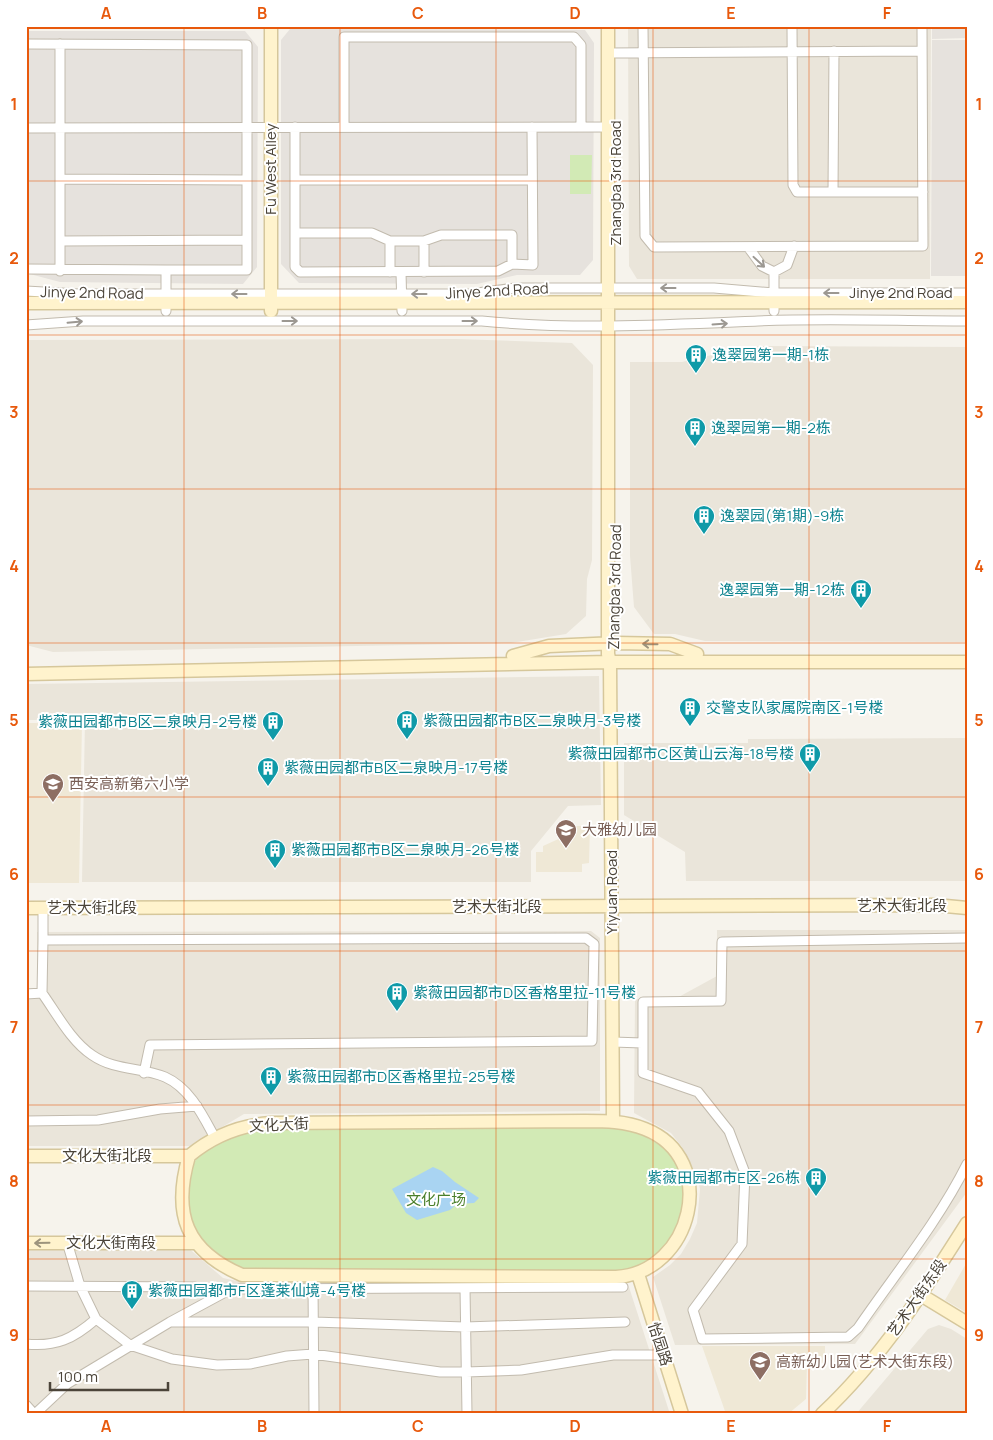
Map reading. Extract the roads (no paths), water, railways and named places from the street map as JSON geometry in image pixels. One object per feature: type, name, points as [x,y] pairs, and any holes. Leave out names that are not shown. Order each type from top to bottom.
[{"type":"street","name":"Fu West Alley","points":[[271,26],[271,303]]},
{"type":"street","name":"Zhangba 3rd Road","points":[[608,26],[612,53],[612,652]]},
{"type":"street","name":"Zhangba 3rd Road","points":[[612,53],[616,26]]},
{"type":"street","points":[[642,26],[645,236],[654,246],[748,247],[923,246],[922,26]]},
{"type":"street","points":[[792,26],[793,185],[797,192],[923,192]]},
{"type":"street","points":[[344,127],[344,37],[574,37],[581,45],[581,127]]},
{"type":"street","points":[[26,44],[247,44],[247,270],[60,271],[26,269]]},
{"type":"street","points":[[60,44],[60,271]]},
{"type":"street","points":[[833,192],[834,51]]},
{"type":"street","points":[[612,53],[922,51]]},
{"type":"street","points":[[294,127],[294,267],[300,272],[498,271],[512,264],[533,265],[532,127]]},
{"type":"street","points":[[26,128],[612,127]]},
{"type":"street","points":[[60,179],[246,180]]},
{"type":"street","points":[[295,180],[532,180]]},
{"type":"street","points":[[295,233],[372,233],[390,241],[424,241],[441,235],[512,235],[512,264]]},
{"type":"street","points":[[60,241],[246,240]]},
{"type":"street","points":[[390,241],[390,272]]},
{"type":"street","points":[[424,241],[424,272]]},
{"type":"street","points":[[774,272],[786,265],[794,246]]},
{"type":"street","points":[[748,247],[762,266],[774,272]]},
{"type":"street","points":[[166,270],[166,303]]},
{"type":"street","points":[[401,272],[402,303]]},
{"type":"street","points":[[774,272],[774,302]]},
{"type":"street","name":"Jinye 2nd Road","points":[[402,303],[515,288],[714,288],[774,302],[967,311]]},
{"type":"street","name":"Jinye 2nd Road","points":[[26,291],[166,303]]},
{"type":"street","name":"Jinye 2nd Road","points":[[26,304],[402,303],[612,307],[967,293]]},
{"type":"street","name":"Jinye 2nd Road","points":[[774,302],[967,302]]},
{"type":"street","name":"Jinye 2nd Road","points":[[26,312],[166,303]]},
{"type":"street","name":"Jinye 2nd Road","points":[[26,326],[83,321],[482,321],[528,326],[705,325],[759,321],[967,321]]},
{"type":"street","points":[[26,666],[513,656],[549,646],[612,652],[967,662]]},
{"type":"street","points":[[26,674],[612,652],[696,654],[967,654]]},
{"type":"street","name":"Yiyuan Road","points":[[612,652],[613,1122]]},
{"type":"street","name":"艺术大街北段","points":[[26,908],[935,906],[967,908]]},
{"type":"street","points":[[43,908],[42,993],[79,1045],[93,1056],[115,1068],[164,1077],[180,1086],[197,1106],[215,1138]]},
{"type":"street","points":[[43,940],[586,938],[594,944],[592,1041],[150,1045],[144,1073]]},
{"type":"street","points":[[967,938],[722,942],[721,1001],[643,1002],[642,1043],[643,1073],[698,1092],[729,1131],[745,1173],[742,1244],[693,1310],[702,1339],[848,1337],[858,1328],[944,1206],[967,1164]]},
{"type":"street","points":[[26,994],[42,993]]},
{"type":"street","points":[[613,1042],[642,1043]]},
{"type":"street","points":[[26,1121],[98,1120],[160,1108],[197,1106]]},
{"type":"street","name":"文化大街","points":[[189,1156],[215,1138],[249,1124],[271,1122],[613,1122],[646,1129],[669,1144],[682,1165],[690,1184],[690,1207],[677,1239],[654,1263],[638,1274]]},
{"type":"street","name":"文化大街北段","points":[[26,1156],[189,1156]]},
{"type":"street","points":[[189,1156],[182,1178],[181,1201],[187,1226],[195,1243],[222,1267],[242,1275],[313,1283],[466,1288],[623,1287]]},
{"type":"street","name":"艺术大街东段","points":[[822,1414],[858,1377],[921,1295],[967,1224]]},
{"type":"street","points":[[67,1242],[80,1286],[96,1319],[130,1345],[172,1359],[217,1365],[250,1364],[287,1356],[313,1354],[440,1372],[466,1372],[521,1370],[613,1355],[664,1354]]},
{"type":"street","name":"文化大街南段","points":[[26,1243],[195,1243]]},
{"type":"street","points":[[26,1405],[35,1414],[67,1384],[130,1345],[231,1289],[313,1283],[616,1277],[638,1274]]},
{"type":"street","name":"怡园路","points":[[638,1274],[682,1414]]},
{"type":"street","points":[[313,1283],[314,1414]]},
{"type":"street","points":[[26,1286],[195,1287]]},
{"type":"street","points":[[466,1288],[467,1414]]},
{"type":"street","points":[[921,1295],[967,1323]]},
{"type":"street","points":[[26,1344],[49,1346],[82,1331],[96,1319]]},
{"type":"street","points":[[170,1322],[314,1322],[466,1326],[625,1322]]},
{"type":"water","points":[[433,1167],[442,1171],[479,1198],[474,1203],[457,1204],[450,1210],[417,1220],[406,1213],[392,1189]]},
{"type":"place","name":"逸翠园第一期-1栋","points":[[696,374]]},
{"type":"place","name":"逸翠园第一期-2栋","points":[[695,447]]},
{"type":"place","name":"逸翠园(第1期)-9栋","points":[[704,535]]},
{"type":"place","name":"逸翠园第一期-12栋","points":[[861,609]]},
{"type":"place","name":"交警支队家属院南区-1号楼","points":[[690,727]]},
{"type":"place","name":"紫薇田园都市B区二泉映月-3号楼","points":[[407,740]]},
{"type":"place","name":"紫薇田园都市B区二泉映月-2号楼","points":[[273,741]]},
{"type":"place","name":"紫薇田园都市C区黄山云海-18号楼","points":[[810,773]]},
{"type":"place","name":"紫薇田园都市B区二泉映月-17号楼","points":[[268,787]]},
{"type":"place","name":"西安高新第六小学","points":[[53,803]]},
{"type":"place","name":"大雅幼儿园","points":[[566,849]]},
{"type":"place","name":"紫薇田园都市B区二泉映月-26号楼","points":[[275,869]]},
{"type":"place","name":"紫薇田园都市D区香格里拉-11号楼","points":[[397,1012]]},
{"type":"place","name":"紫薇田园都市D区香格里拉-25号楼","points":[[271,1096]]},
{"type":"place","name":"紫薇田园都市E区-26栋","points":[[816,1197]]},
{"type":"place","name":"紫薇田园都市F区蓬莱仙境-4号楼","points":[[132,1310]]},
{"type":"place","name":"高新幼儿园(艺术大街东段)","points":[[760,1381]]},
{"type":"park label","name":"文化广场","points":[[436,1200]]}]
